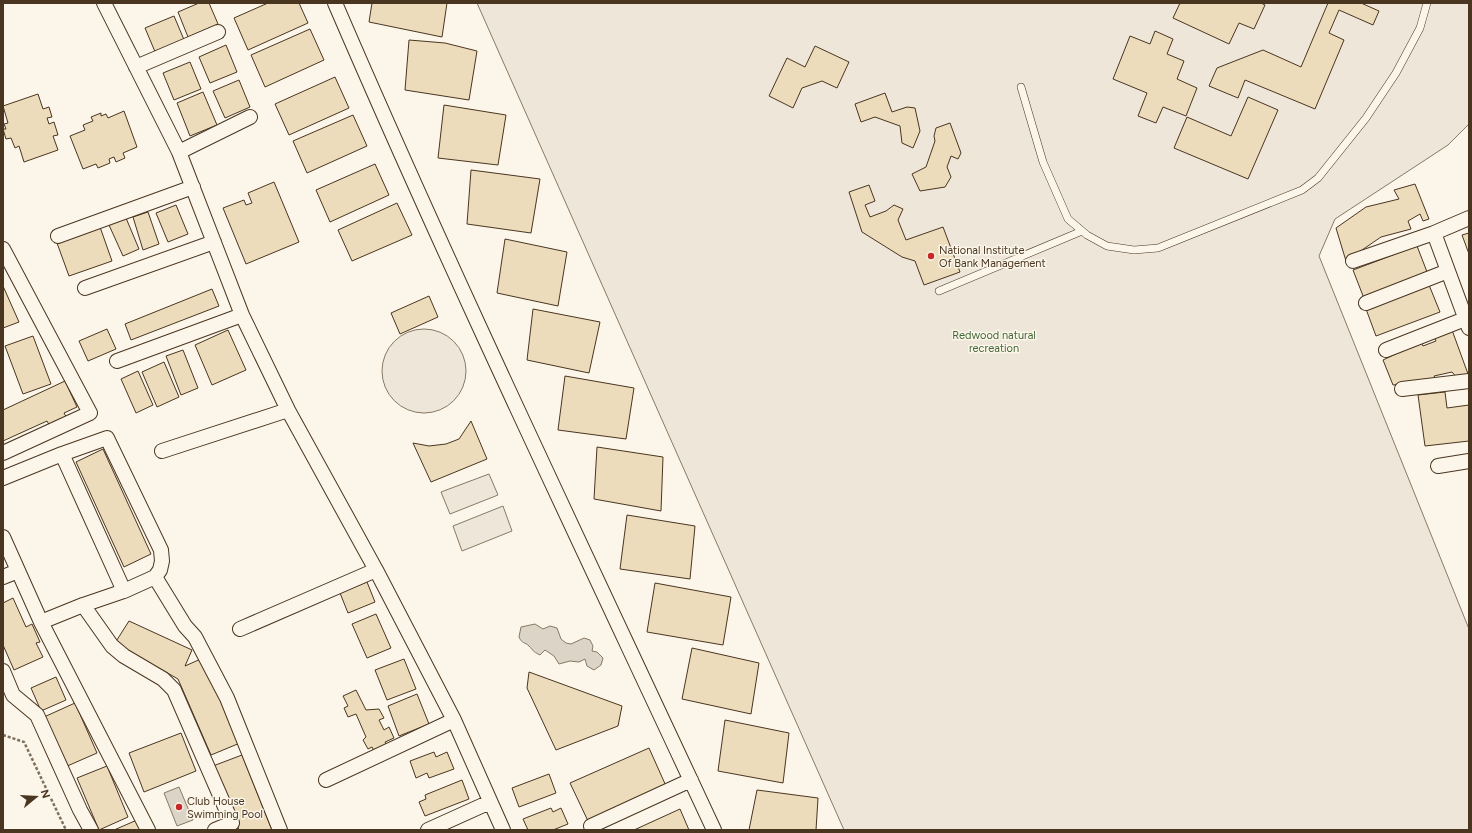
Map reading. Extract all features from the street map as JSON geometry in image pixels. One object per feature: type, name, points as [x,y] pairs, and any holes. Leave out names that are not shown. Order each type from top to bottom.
[{"type":"street","points":[[104,3],[179,152],[242,315],[288,410],[376,570],[454,720],[503,830]]},
{"type":"street","points":[[335,3],[373,92],[544,466],[714,830]]},
{"type":"street","points":[[136,67],[218,32]]},
{"type":"street","points":[[179,152],[250,117]]},
{"type":"street","points":[[58,236],[193,187]]},
{"type":"street","points":[[1353,261],[1434,233],[1469,218]]},
{"type":"street","points":[[1386,350],[1467,324],[1434,233]]},
{"type":"street","points":[[85,288],[214,242]]},
{"type":"street","points":[[3,249],[90,413],[3,453]]},
{"type":"street","points":[[1366,303],[1448,271]]},
{"type":"street","points":[[117,361],[242,315]]},
{"type":"street","points":[[1402,389],[1469,381]]},
{"type":"street","points":[[162,451],[288,410]]},
{"type":"street","points":[[3,478],[62,454],[107,438],[161,550],[162,561],[160,570],[155,577],[124,591],[83,605],[42,622]]},
{"type":"street","points":[[62,454],[124,591]]},
{"type":"street","points":[[1438,466],[1469,461]]},
{"type":"street","points":[[3,537],[42,622],[148,830]]},
{"type":"street","points":[[240,629],[376,570]]},
{"type":"street","points":[[3,577],[18,571]]},
{"type":"street","points":[[155,577],[185,626],[195,637],[227,698],[280,830]]},
{"type":"street","points":[[83,605],[112,646],[124,656],[163,679],[174,690],[233,827],[215,830]]},
{"type":"street","points":[[3,671],[13,695],[37,715],[80,810],[91,830]]},
{"type":"street","points":[[326,780],[454,720]]},
{"type":"street","points":[[591,826],[691,780]]},
{"type":"street","points":[[428,830],[490,802]]},
{"type":"lane","points":[[1021,87],[1043,162],[1068,219],[1082,231],[1107,246],[1134,250],[1158,248],[1302,190],[1318,178],[1366,118],[1396,73],[1420,28],[1427,3]]},
{"type":"lane","points":[[939,292],[1082,231]]},
{"type":"path","points":[[3,735],[24,742],[66,830]]},
{"type":"green space","name":"Redwood natural recreation","points":[[477,3],[1469,3],[1469,124],[1448,145],[1335,219],[1319,256],[1469,629],[1469,830],[844,830]]},
{"type":"green space","points":[[424,329],[440,332],[454,341],[463,355],[466,371],[463,387],[454,401],[440,410],[424,413],[408,410],[394,401],[385,387],[382,371],[385,355],[394,341],[408,332]]},
{"type":"green space","points":[[489,474],[498,495],[450,514],[441,492]]},
{"type":"green space","points":[[503,506],[512,531],[462,551],[453,526]]},
{"type":"shaded area","points":[[535,624],[543,629],[550,626],[557,628],[561,639],[566,643],[571,644],[584,638],[590,640],[593,646],[592,651],[597,652],[603,658],[601,665],[594,670],[587,666],[585,659],[579,662],[570,661],[559,664],[554,656],[545,650],[540,655],[536,653],[528,645],[521,641],[519,637],[521,627]]},
{"type":"shaded area","name":"Club House Swimming Pool","points":[[179,787],[193,820],[177,826],[164,793]]},
{"type":"building","points":[[199,3],[209,3],[218,24],[188,37],[178,12]]},
{"type":"building","points":[[268,3],[299,3],[308,23],[248,50],[234,18]]},
{"type":"building","points":[[372,3],[447,3],[442,37],[369,22]]},
{"type":"building","points":[[1180,3],[1261,3],[1265,5],[1254,29],[1239,23],[1229,44],[1173,18]]},
{"type":"building","points":[[1328,3],[1361,3],[1379,11],[1373,25],[1339,10],[1329,33],[1344,40],[1315,109],[1245,80],[1238,98],[1209,86],[1217,68],[1263,50],[1301,67]]},
{"type":"building","points":[[174,16],[185,42],[156,54],[145,28]]},
{"type":"building","points":[[310,29],[324,60],[265,87],[251,55]]},
{"type":"building","points":[[1155,31],[1173,39],[1167,54],[1184,61],[1177,79],[1197,88],[1186,116],[1163,107],[1156,123],[1138,116],[1147,93],[1113,79],[1130,36],[1150,44]]},
{"type":"building","points":[[409,40],[445,43],[477,51],[469,100],[405,90]]},
{"type":"building","points":[[226,45],[237,72],[210,83],[199,57]]},
{"type":"building","points":[[815,46],[849,62],[837,88],[822,81],[802,88],[793,108],[769,96],[787,58],[805,67]]},
{"type":"building","points":[[190,62],[201,89],[174,100],[163,73]]},
{"type":"building","points":[[335,77],[349,108],[289,135],[275,104]]},
{"type":"building","points":[[239,80],[250,107],[225,118],[213,91]]},
{"type":"building","points":[[203,92],[217,125],[190,136],[177,103]]},
{"type":"building","points":[[885,93],[892,112],[907,107],[915,108],[920,131],[913,148],[902,143],[900,126],[875,117],[861,122],[855,104]]},
{"type":"building","points":[[38,94],[43,109],[49,107],[52,117],[47,118],[49,124],[54,122],[58,135],[53,136],[58,150],[24,162],[19,146],[15,148],[11,138],[6,139],[3,129],[6,129],[4,124],[8,123],[3,106]]},
{"type":"building","points":[[1248,97],[1278,110],[1248,179],[1174,148],[1187,117],[1231,136]]},
{"type":"building","points":[[444,105],[506,115],[498,165],[438,158]]},
{"type":"building","points":[[124,111],[137,147],[123,153],[125,158],[116,162],[114,157],[109,159],[110,163],[98,168],[96,164],[83,169],[70,136],[85,130],[83,125],[93,121],[91,117],[101,113],[101,116],[106,114],[108,118]]},
{"type":"building","points":[[353,115],[367,146],[307,173],[293,141]]},
{"type":"building","points":[[950,123],[961,153],[958,159],[951,156],[947,167],[951,177],[945,187],[920,191],[912,174],[926,167],[935,141],[934,136],[936,128]]},
{"type":"building","points":[[375,164],[389,195],[330,222],[316,190]]},
{"type":"building","points":[[471,170],[540,179],[531,233],[467,224]]},
{"type":"building","points":[[274,182],[299,242],[246,264],[223,208],[244,200],[246,205],[252,203],[248,193]]},
{"type":"building","points":[[1415,184],[1429,219],[1423,221],[1420,214],[1408,221],[1411,229],[1381,237],[1346,261],[1336,228],[1366,207],[1399,199],[1394,190]]},
{"type":"building","points":[[869,185],[875,201],[865,205],[870,217],[886,211],[894,205],[903,209],[898,220],[906,240],[943,227],[960,272],[924,285],[915,261],[902,257],[862,232],[849,192]]},
{"type":"building","points":[[397,203],[412,235],[352,261],[338,230]]},
{"type":"building","points":[[176,205],[188,234],[168,242],[156,213]]},
{"type":"building","points":[[148,212],[159,244],[143,250],[133,217]]},
{"type":"building","points":[[126,218],[139,249],[123,256],[109,225]]},
{"type":"building","points":[[100,227],[112,261],[69,276],[57,243]]},
{"type":"building","points":[[1469,233],[1469,254],[1462,235]]},
{"type":"building","points":[[505,239],[567,252],[558,306],[497,293]]},
{"type":"building","points":[[1417,246],[1429,277],[1365,301],[1353,270]]},
{"type":"building","points":[[1429,285],[1440,312],[1376,336],[1366,309]]},
{"type":"building","points":[[3,286],[19,322],[3,328]]},
{"type":"building","points":[[212,289],[219,306],[131,340],[125,324]]},
{"type":"building","points":[[429,296],[438,317],[400,334],[391,313]]},
{"type":"building","points":[[533,309],[600,322],[589,373],[527,360]]},
{"type":"building","points":[[107,329],[116,349],[88,361],[79,341]]},
{"type":"building","points":[[228,330],[246,370],[212,385],[195,345]]},
{"type":"building","points":[[1452,330],[1468,374],[1458,379],[1452,372],[1434,376],[1437,381],[1393,385],[1383,360],[1421,342],[1423,346],[1436,341],[1434,337]]},
{"type":"building","points":[[33,336],[51,384],[23,394],[5,346]]},
{"type":"building","points":[[183,350],[198,388],[181,395],[166,356]]},
{"type":"building","points":[[164,362],[179,397],[157,407],[142,372]]},
{"type":"building","points":[[138,371],[153,405],[136,413],[121,379]]},
{"type":"building","points":[[565,376],[634,388],[626,439],[558,430]]},
{"type":"building","points":[[65,381],[77,407],[64,413],[68,420],[51,428],[47,421],[3,441],[3,410]]},
{"type":"building","points":[[1445,392],[1447,408],[1469,405],[1469,441],[1425,446],[1418,395]]},
{"type":"building","points":[[471,421],[487,459],[431,482],[413,443],[429,446],[446,444],[459,439]]},
{"type":"building","points":[[597,447],[663,457],[661,511],[594,499]]},
{"type":"building","points":[[103,449],[151,554],[124,567],[76,462]]},
{"type":"building","points":[[627,515],[695,526],[690,579],[620,569]]},
{"type":"building","points":[[367,582],[375,602],[348,613],[340,593]]},
{"type":"building","points":[[655,583],[731,597],[723,645],[647,632]]},
{"type":"building","points":[[13,598],[26,627],[32,624],[40,642],[36,643],[43,657],[14,670],[3,645],[3,603]]},
{"type":"building","points":[[376,614],[391,648],[367,658],[352,624]]},
{"type":"building","points":[[129,621],[192,650],[185,666],[203,658],[240,743],[211,755],[178,679],[115,643]]},
{"type":"building","points":[[692,648],[759,663],[751,714],[682,699]]},
{"type":"building","points":[[404,659],[416,689],[387,700],[375,670]]},
{"type":"building","points":[[529,672],[622,706],[618,726],[556,750],[527,688]]},
{"type":"building","points":[[56,677],[66,700],[41,711],[31,688]]},
{"type":"building","points":[[356,690],[366,710],[379,709],[384,718],[379,720],[384,730],[389,727],[394,738],[385,742],[388,747],[375,753],[372,747],[368,749],[363,740],[366,737],[356,714],[348,717],[344,708],[348,706],[343,696]]},
{"type":"building","points":[[417,694],[429,724],[399,736],[388,706]]},
{"type":"building","points":[[75,703],[97,753],[65,767],[44,717]]},
{"type":"building","points":[[725,720],[789,733],[783,783],[718,771]]},
{"type":"building","points":[[181,733],[196,771],[144,792],[129,753]]},
{"type":"building","points":[[649,748],[666,786],[588,821],[570,783]]},
{"type":"building","points":[[434,752],[436,757],[447,752],[454,769],[429,778],[427,773],[416,778],[410,761]]},
{"type":"building","points":[[242,755],[272,830],[239,830],[213,766]]},
{"type":"building","points":[[107,766],[128,817],[99,830],[77,778]]},
{"type":"building","points":[[549,774],[556,793],[519,807],[512,788]]},
{"type":"building","points":[[462,780],[469,799],[425,816],[419,802],[426,799],[425,795]]},
{"type":"building","points":[[757,790],[818,798],[816,830],[749,830]]},
{"type":"building","points":[[551,808],[553,812],[561,808],[568,824],[553,830],[528,830],[523,819]]},
{"type":"building","points":[[680,809],[689,830],[634,830]]},
{"type":"building","points":[[137,820],[141,830],[114,830]]},
{"type":"place","name":"National Institute Of Bank Management","points":[[931,256]]},
{"type":"place","name":"Club House Swimming Pool","points":[[179,807]]}]
